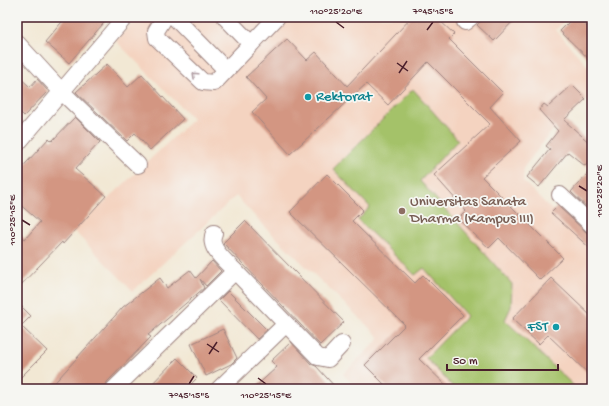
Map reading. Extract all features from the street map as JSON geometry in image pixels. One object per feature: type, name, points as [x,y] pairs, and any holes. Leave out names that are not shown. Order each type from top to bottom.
[{"type":"street","points":[[17,144],[126,17]]},
{"type":"street","points":[[165,17],[156,31],[157,38],[203,82],[214,83],[277,17]]},
{"type":"street","points":[[174,17],[226,70]]},
{"type":"street","points":[[225,17],[251,44]]},
{"type":"street","points":[[17,44],[62,92],[138,165]]},
{"type":"street","points":[[560,195],[592,224]]},
{"type":"street","points":[[214,233],[212,242],[215,249],[316,355],[322,359],[328,360],[342,344]]},
{"type":"street","points":[[114,389],[235,271]]},
{"type":"street","points":[[219,389],[286,324]]},
{"type":"shaded area","name":"Universitas Sanata Dharma (Kampus III)","points":[[137,17],[568,17],[556,30],[592,71],[592,96],[553,130],[524,167],[523,181],[592,250],[592,389],[358,389],[343,374],[380,338],[265,227],[236,196],[133,291],[74,231],[193,119],[116,41]]},
{"type":"green space","points":[[413,89],[458,140],[420,181],[512,284],[511,307],[505,320],[577,389],[455,389],[426,358],[467,316],[424,268],[415,275],[358,220],[370,207],[333,169]]},
{"type":"building","points":[[66,17],[109,17],[69,63],[45,42]]},
{"type":"building","points":[[412,17],[436,17],[454,34],[449,39],[503,93],[490,107],[521,141],[482,177],[563,258],[540,280],[499,238],[489,248],[458,219],[466,211],[434,175],[490,124],[428,62],[388,105],[366,84],[290,154],[252,112],[266,99],[246,77],[287,39],[307,60],[316,52],[347,86]]},
{"type":"building","points":[[485,17],[517,17],[494,41],[477,25]]},
{"type":"building","points":[[574,17],[577,17],[592,32],[592,62],[560,31]]},
{"type":"building","points":[[107,64],[128,87],[142,74],[183,119],[150,150],[135,133],[127,141],[76,92]]},
{"type":"building","points":[[17,75],[30,87],[37,79],[48,91],[24,116],[17,109]]},
{"type":"building","points":[[572,85],[586,99],[564,120],[592,145],[592,158],[585,166],[568,152],[539,187],[527,177],[550,149],[546,146],[558,131],[539,110],[544,104],[548,107]]},
{"type":"building","points":[[75,117],[100,142],[75,169],[106,196],[63,244],[62,242],[17,289],[17,232],[25,239],[40,222],[17,202],[17,173],[49,138],[52,141]]},
{"type":"building","points":[[592,168],[592,212],[571,192]]},
{"type":"building","points":[[327,174],[363,210],[352,221],[415,283],[423,275],[463,315],[419,359],[450,389],[389,389],[365,365],[405,325],[290,212]]},
{"type":"building","points":[[558,206],[586,232],[592,234],[592,250],[551,213]]},
{"type":"building","points":[[245,221],[344,322],[320,345],[223,243]]},
{"type":"building","points":[[212,261],[221,271],[206,286],[200,279],[204,288],[148,335],[151,337],[107,382],[104,389],[49,389],[123,307],[160,278],[167,288],[190,270],[196,278]]},
{"type":"building","name":"FST","points":[[551,278],[592,317],[592,377],[548,335],[539,344],[512,319]]},
{"type":"building","points":[[228,291],[267,330],[257,339],[219,300]]},
{"type":"building","points":[[17,302],[31,316],[21,326],[47,351],[17,381]]},
{"type":"building","points":[[223,329],[237,358],[231,364],[206,376],[191,344]]},
{"type":"building","points":[[291,342],[337,389],[253,389],[277,367],[271,361]]},
{"type":"building","points":[[177,358],[197,378],[186,389],[147,389]]},
{"type":"place","name":"Rektorat","points":[[308,97]]},
{"type":"place","name":"Universitas Sanata Dharma (Kampus III)","points":[[402,211]]},
{"type":"place","name":"FST","points":[[556,327]]}]
